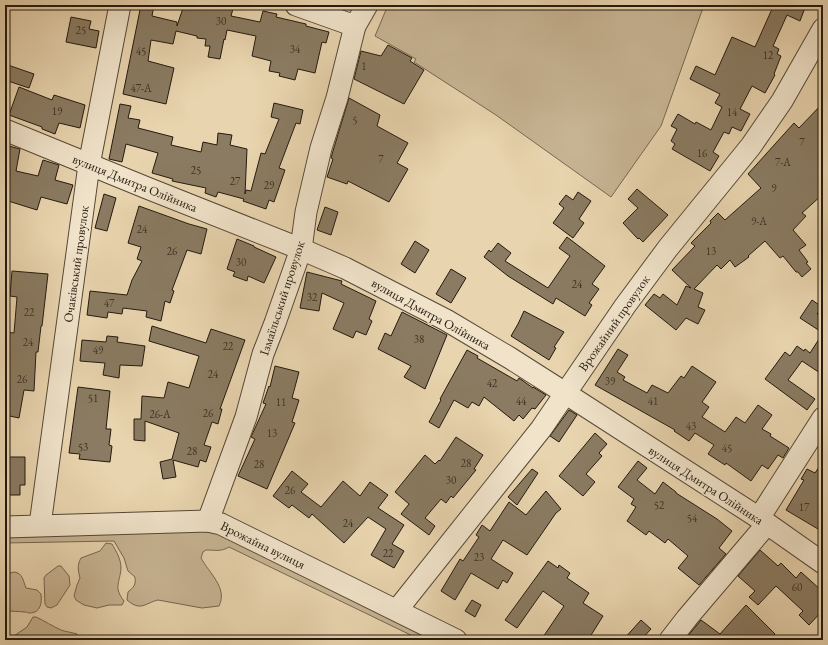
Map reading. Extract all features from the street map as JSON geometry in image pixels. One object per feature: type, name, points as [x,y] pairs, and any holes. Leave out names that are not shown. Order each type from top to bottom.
[{"type":"street","name":"Очаківський провулок","points":[[40,526],[89,165],[120,5]]},
{"type":"street","points":[[296,5],[356,26]]},
{"type":"street","name":"Ізмаїльський провулок","points":[[208,521],[246,417],[262,354],[275,323],[300,249],[306,212],[321,148],[337,98],[356,26],[367,5]]},
{"type":"street","name":"Врожайний провулок","points":[[397,610],[541,429],[625,306],[668,248],[751,146],[782,101],[823,29]]},
{"type":"street","name":"вулиця Дмитра Олійника","points":[[5,130],[345,268],[446,320],[565,393],[763,521],[823,562]]},
{"type":"street","points":[[670,640],[763,521],[823,418]]},
{"type":"street","name":"Врожайна вулиця","points":[[5,527],[208,521],[221,524],[456,640]]},
{"type":"shaded area","points":[[388,5],[704,5],[661,126],[611,197],[496,115],[414,62],[416,59],[375,36]]},
{"type":"shaded area","points":[[207,527],[446,640],[421,640],[229,547],[221,550],[206,550],[203,552],[201,558],[219,587],[221,599],[219,606],[202,608],[158,600],[143,606],[132,604],[127,600],[128,592],[135,584],[135,577],[128,571],[124,558],[114,541],[5,543],[5,533]]},
{"type":"shaded area","points":[[106,543],[112,544],[119,558],[121,568],[118,588],[124,601],[122,605],[109,605],[97,608],[84,605],[76,600],[74,596],[80,578],[78,568],[79,563],[81,558],[100,551]]},
{"type":"shaded area","points":[[58,566],[61,566],[69,576],[70,585],[57,605],[51,608],[47,607],[45,604],[44,578]]},
{"type":"shaded area","points":[[14,572],[21,576],[26,588],[37,590],[41,594],[41,604],[39,609],[34,613],[5,610],[8,581],[10,573]]},
{"type":"shaded area","points":[[33,617],[36,617],[61,630],[77,634],[77,638],[75,640],[12,640],[14,636],[27,627]]},
{"type":"building","points":[[141,5],[154,5],[152,16],[177,22],[177,26],[183,8],[187,10],[189,5],[234,5],[231,16],[260,22],[263,11],[277,14],[276,17],[306,24],[306,26],[329,32],[326,43],[322,42],[315,73],[298,69],[295,80],[279,76],[280,73],[269,71],[271,61],[252,56],[256,36],[227,30],[220,59],[208,57],[210,46],[205,46],[206,39],[197,38],[197,36],[176,31],[173,44],[151,40],[148,61],[174,68],[166,104],[123,94]]},
{"type":"building","points":[[762,5],[806,5],[800,21],[787,15],[773,46],[779,49],[777,54],[781,56],[774,74],[775,75],[765,93],[752,86],[740,109],[750,114],[741,131],[732,127],[729,134],[724,132],[713,152],[719,156],[710,171],[672,149],[675,144],[671,141],[677,129],[671,126],[678,114],[695,124],[696,122],[711,130],[722,107],[715,103],[720,94],[690,79],[696,66],[715,75],[732,37],[755,47],[772,9]]},
{"type":"building","points":[[71,17],[91,21],[89,29],[99,31],[96,48],[66,42]]},
{"type":"building","points":[[388,45],[412,58],[410,61],[424,70],[404,104],[354,79],[361,51],[381,56]]},
{"type":"building","points":[[5,64],[34,74],[29,88],[5,80]]},
{"type":"building","points":[[19,87],[52,100],[54,95],[85,105],[80,128],[59,123],[55,134],[42,129],[42,127],[9,115]]},
{"type":"building","points":[[349,98],[380,115],[377,126],[408,143],[397,163],[408,169],[389,202],[348,181],[347,184],[327,177],[333,159],[331,158]]},
{"type":"building","points":[[274,103],[303,110],[300,124],[296,123],[279,168],[285,170],[274,202],[269,200],[266,209],[243,201],[244,199],[218,192],[216,197],[205,193],[206,188],[172,181],[173,179],[152,173],[158,153],[126,144],[122,162],[109,159],[120,104],[131,106],[128,118],[140,120],[138,128],[173,137],[171,145],[201,152],[203,142],[217,145],[218,133],[232,135],[230,145],[247,149],[245,194],[246,190],[251,191],[261,153],[265,154],[279,119],[271,117]]},
{"type":"building","points":[[823,103],[823,194],[802,213],[806,216],[793,230],[806,245],[799,250],[808,262],[806,263],[811,269],[802,277],[783,256],[780,258],[765,241],[748,256],[749,257],[735,267],[730,260],[721,269],[717,265],[694,289],[703,293],[698,307],[705,310],[698,324],[686,318],[676,330],[645,305],[654,294],[660,298],[663,294],[677,305],[686,286],[691,288],[672,270],[695,246],[691,243],[711,223],[710,221],[718,213],[725,220],[761,188],[748,174],[794,123],[799,128]]},
{"type":"building","points":[[5,145],[20,149],[16,171],[38,176],[43,160],[59,165],[55,180],[73,185],[67,204],[41,197],[37,210],[5,200]]},
{"type":"building","points":[[637,189],[668,215],[643,242],[639,238],[638,239],[623,223],[638,208],[628,199]]},
{"type":"building","points":[[578,192],[591,201],[579,219],[584,223],[573,238],[553,223],[564,208],[559,204],[566,195],[573,200]]},
{"type":"building","points":[[104,194],[116,198],[107,231],[95,228]]},
{"type":"building","points":[[139,206],[207,229],[201,254],[187,250],[172,290],[174,291],[170,303],[165,301],[161,321],[146,317],[147,311],[123,308],[122,314],[108,312],[107,318],[87,315],[90,291],[127,295],[132,280],[142,261],[137,259],[141,247],[128,243]]},
{"type":"building","points":[[325,207],[338,212],[331,235],[317,230]]},
{"type":"building","points":[[567,237],[605,266],[592,284],[599,289],[589,303],[592,305],[585,316],[556,298],[553,304],[508,276],[484,257],[489,250],[491,252],[498,243],[511,253],[505,261],[548,288],[570,256],[559,248]]},
{"type":"building","points":[[237,239],[276,257],[264,283],[248,276],[247,281],[233,276],[235,272],[227,269]]},
{"type":"building","points":[[415,241],[429,250],[415,273],[401,264]]},
{"type":"building","points":[[451,269],[466,278],[451,303],[436,294]]},
{"type":"building","points":[[12,271],[48,274],[38,352],[36,352],[34,391],[24,390],[19,418],[5,415],[5,332],[14,333],[17,297],[10,296]]},
{"type":"building","points":[[307,272],[342,281],[341,284],[376,301],[369,319],[372,321],[366,335],[356,331],[353,338],[333,329],[344,303],[322,293],[319,311],[300,308]]},
{"type":"building","points":[[812,300],[822,307],[817,314],[823,317],[823,333],[800,318]]},
{"type":"building","points":[[524,311],[564,332],[554,347],[556,348],[549,360],[511,336]]},
{"type":"building","points":[[402,312],[447,335],[425,389],[404,377],[411,366],[378,349],[385,333],[391,336]]},
{"type":"building","points":[[152,326],[206,343],[211,329],[245,340],[220,409],[222,409],[218,424],[212,422],[204,445],[211,447],[206,462],[200,460],[198,467],[173,460],[176,477],[163,479],[160,462],[172,459],[179,433],[145,421],[145,441],[134,440],[134,419],[141,419],[142,396],[164,398],[168,382],[189,388],[199,356],[149,341]]},
{"type":"building","points":[[823,333],[823,375],[802,361],[788,380],[815,399],[807,410],[765,379],[785,352],[790,356],[797,346],[810,353]]},
{"type":"building","points":[[107,336],[118,337],[117,342],[145,346],[142,366],[120,365],[119,378],[103,375],[105,363],[80,361],[82,340],[106,342]]},
{"type":"building","points":[[618,349],[628,355],[617,372],[625,377],[623,380],[647,393],[652,385],[668,393],[681,376],[684,378],[692,366],[716,382],[702,402],[709,407],[702,417],[725,432],[736,417],[745,423],[758,405],[772,415],[762,429],[789,448],[783,458],[778,455],[768,469],[762,465],[751,481],[726,463],[725,465],[708,454],[714,445],[695,433],[689,441],[674,431],[675,430],[595,385]]},
{"type":"building","points":[[467,350],[478,356],[477,358],[517,381],[519,378],[546,395],[535,409],[532,408],[523,419],[519,415],[514,421],[484,397],[479,406],[472,402],[468,408],[454,400],[439,428],[429,422]]},
{"type":"building","points":[[275,366],[299,372],[292,398],[299,400],[292,422],[295,423],[267,489],[238,476],[255,439],[251,437],[266,404],[263,403],[269,386],[270,387]]},
{"type":"building","points":[[78,387],[110,391],[106,429],[111,429],[109,445],[112,446],[110,462],[79,459],[80,454],[69,453]]},
{"type":"building","points":[[569,410],[577,415],[559,442],[550,436]]},
{"type":"building","points":[[595,433],[607,444],[599,453],[602,456],[586,474],[595,482],[583,496],[559,476]]},
{"type":"building","points":[[456,437],[483,455],[474,469],[476,470],[453,498],[451,496],[446,503],[441,499],[425,518],[435,526],[429,535],[401,514],[409,504],[395,492],[425,455],[435,464],[439,460],[440,461]]},
{"type":"building","points":[[5,457],[25,457],[25,485],[20,485],[20,495],[5,495]]},
{"type":"building","points":[[638,461],[647,468],[637,480],[655,494],[663,482],[676,493],[717,519],[732,531],[719,548],[726,554],[699,585],[678,568],[688,556],[668,539],[665,543],[649,531],[646,535],[627,521],[636,507],[631,504],[634,499],[618,487]]},
{"type":"building","points":[[823,461],[823,532],[786,510],[804,480],[801,479],[807,469],[815,473]]},
{"type":"building","points":[[532,469],[538,473],[517,505],[508,497]]},
{"type":"building","points":[[292,471],[308,484],[301,492],[321,507],[343,481],[360,496],[370,482],[388,495],[378,508],[404,525],[392,544],[404,551],[394,568],[371,555],[386,529],[368,517],[344,543],[312,514],[309,518],[292,505],[289,508],[273,496]]},
{"type":"building","points":[[546,491],[561,509],[556,513],[527,555],[503,540],[491,559],[513,573],[507,583],[503,580],[498,589],[471,573],[455,600],[441,591],[460,559],[463,561],[479,537],[476,535],[482,525],[490,531],[509,502],[526,515]]},
{"type":"building","points":[[760,550],[778,566],[781,563],[796,578],[801,572],[823,592],[823,610],[809,625],[799,615],[803,611],[776,586],[758,605],[749,597],[755,591],[738,576]]},
{"type":"building","points":[[548,561],[558,568],[559,565],[570,573],[567,578],[589,593],[583,603],[603,616],[588,640],[541,640],[564,606],[543,591],[517,628],[505,620]]},
{"type":"building","points":[[472,600],[481,605],[475,617],[465,611]]},
{"type":"building","points":[[746,605],[775,634],[769,640],[691,640],[687,637],[701,620],[720,634]]},
{"type":"building","points":[[641,620],[651,629],[641,640],[623,640]]}]
